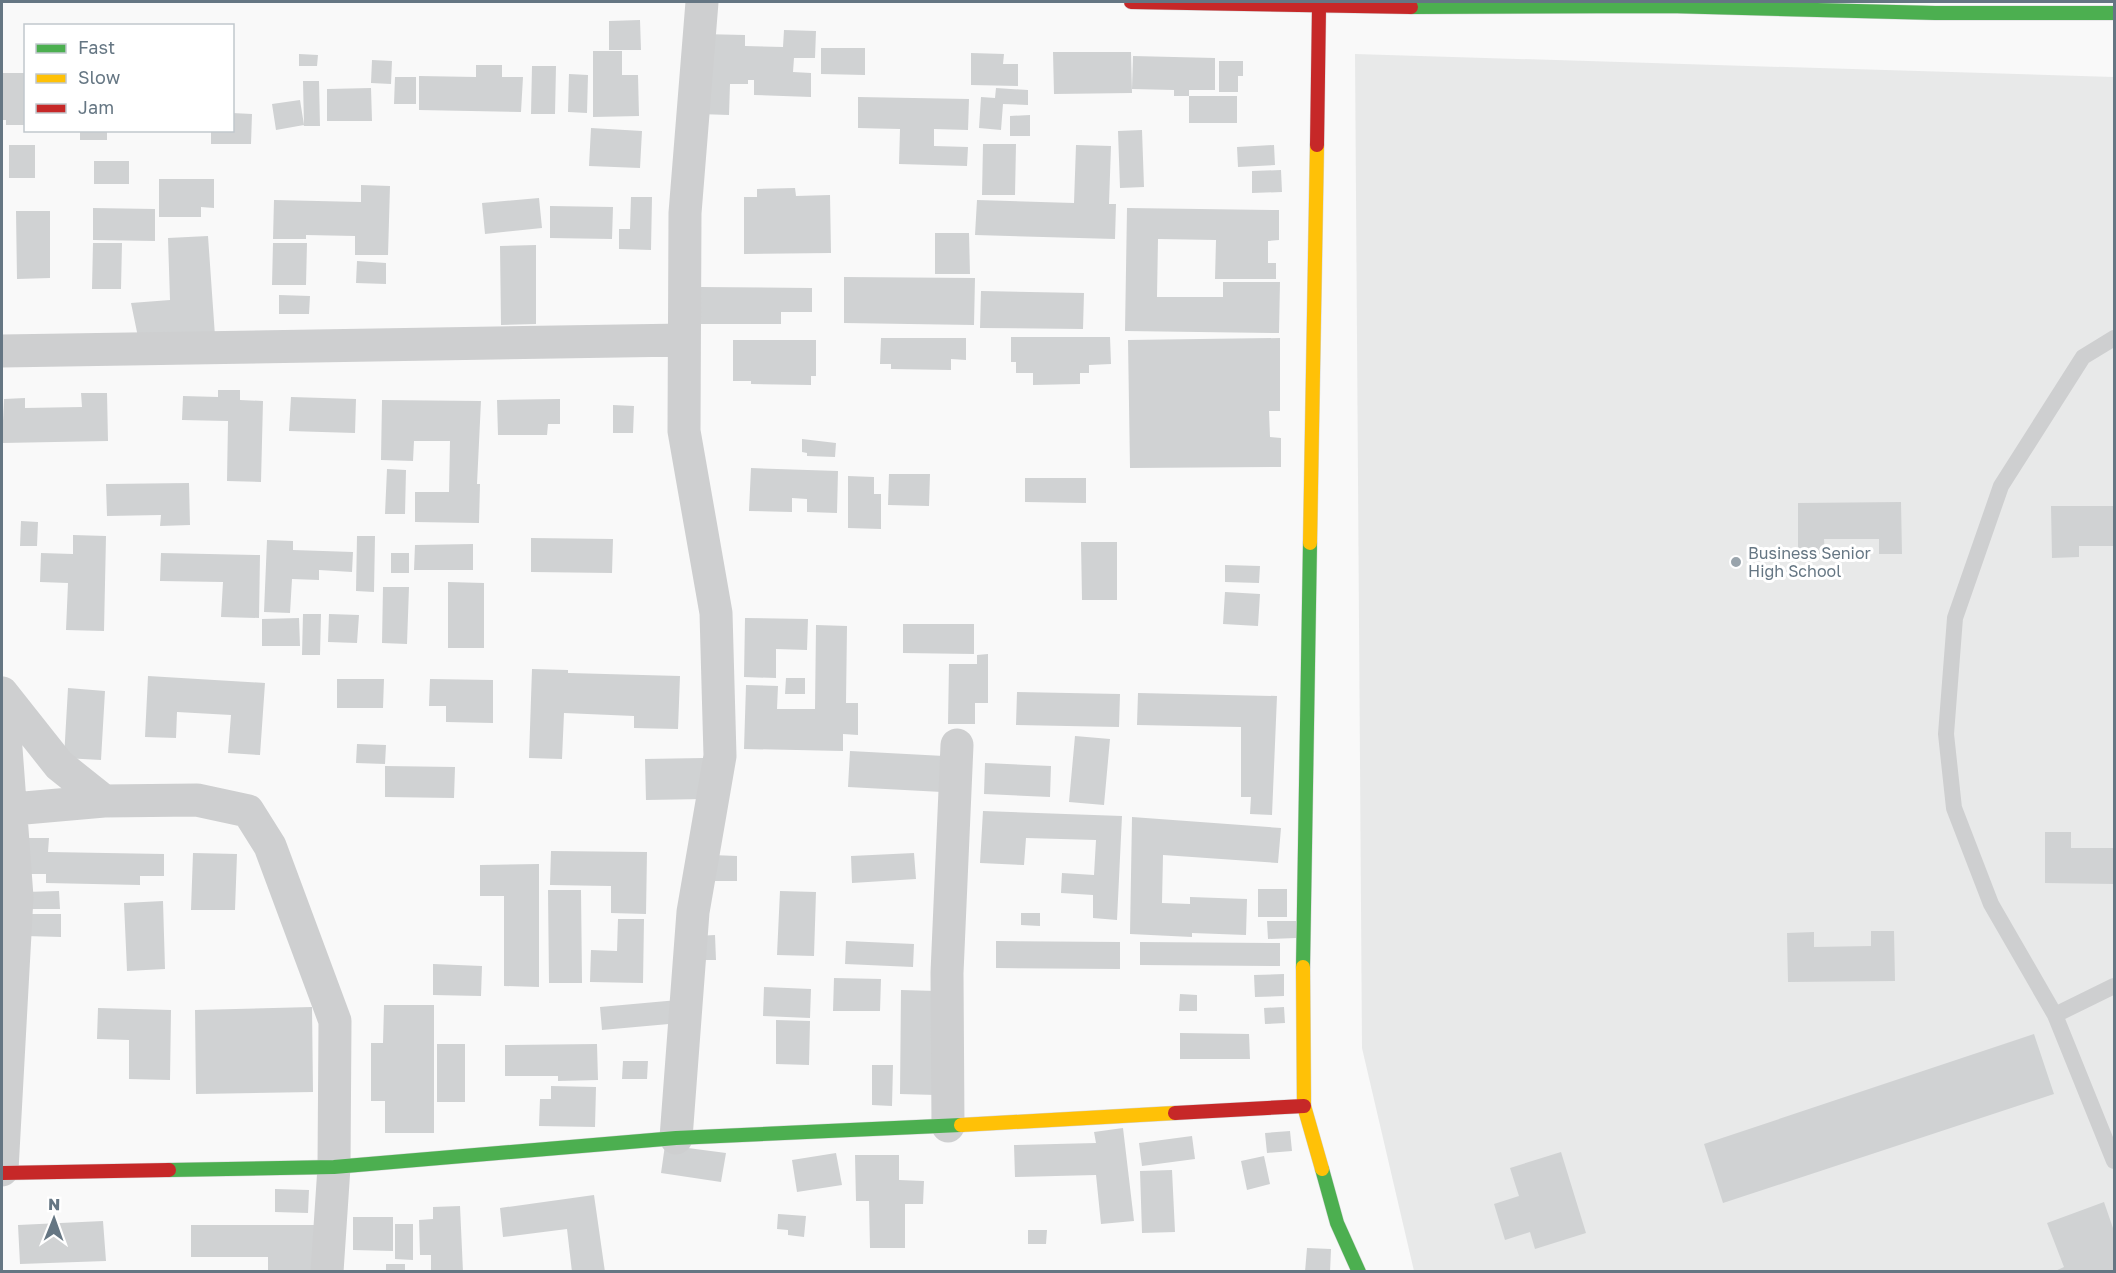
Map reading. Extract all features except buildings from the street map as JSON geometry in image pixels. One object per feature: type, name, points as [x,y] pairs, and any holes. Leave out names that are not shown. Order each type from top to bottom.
[{"type":"street","points":[[676,1138],[693,912],[720,756],[716,613],[684,431],[685,213],[702,2]]},
{"type":"street","points":[[1131,2],[1319,7],[1668,4],[1935,13],[2115,13]]},
{"type":"street","points":[[1319,7],[1302,1029],[1304,1106],[1337,1223],[1359,1272]]},
{"type":"street","points":[[2,351],[684,340]]},
{"type":"street","points":[[2,693],[7,810],[17,897],[2,1172],[334,1167],[676,1138],[948,1126],[1304,1106]]},
{"type":"street","points":[[2,693],[59,765],[104,801]]},
{"type":"street","points":[[948,1126],[947,973],[957,745]]},
{"type":"street","points":[[7,810],[104,801],[197,800],[248,812],[270,846],[335,1021],[334,1167],[327,1272]]},
{"type":"lane","points":[[2115,338],[2083,357],[2001,486],[1955,618],[1946,734],[1954,808],[1991,904],[2055,1015],[2115,1161]]},
{"type":"lane","points":[[2055,1015],[2115,986]]},
{"type":"shaded area","name":"Business Senior High School","points":[[1355,54],[2114,77],[2114,1271],[1414,1271],[1362,1048]]},
{"type":"traffic: fast","points":[[1411,7],[1668,6],[1935,13],[2114,13]]},
{"type":"traffic: fast","points":[[1303,967],[1310,543]]},
{"type":"traffic: fast","points":[[169,1170],[334,1167],[676,1138],[961,1125]]},
{"type":"traffic: fast","points":[[1322,1169],[1337,1223],[1359,1272]]},
{"type":"traffic: slow","points":[[1310,543],[1317,145]]},
{"type":"traffic: slow","points":[[1303,967],[1304,1106],[1322,1169]]},
{"type":"traffic: slow","points":[[961,1125],[1175,1113]]},
{"type":"traffic: jam","points":[[1131,2],[1411,7]]},
{"type":"traffic: jam","points":[[1317,145],[1319,7]]},
{"type":"traffic: jam","points":[[1175,1113],[1304,1106]]},
{"type":"traffic: jam","points":[[2,1173],[169,1170]]},
{"type":"place","name":"Business Senior High School","points":[[1736,562]]}]
